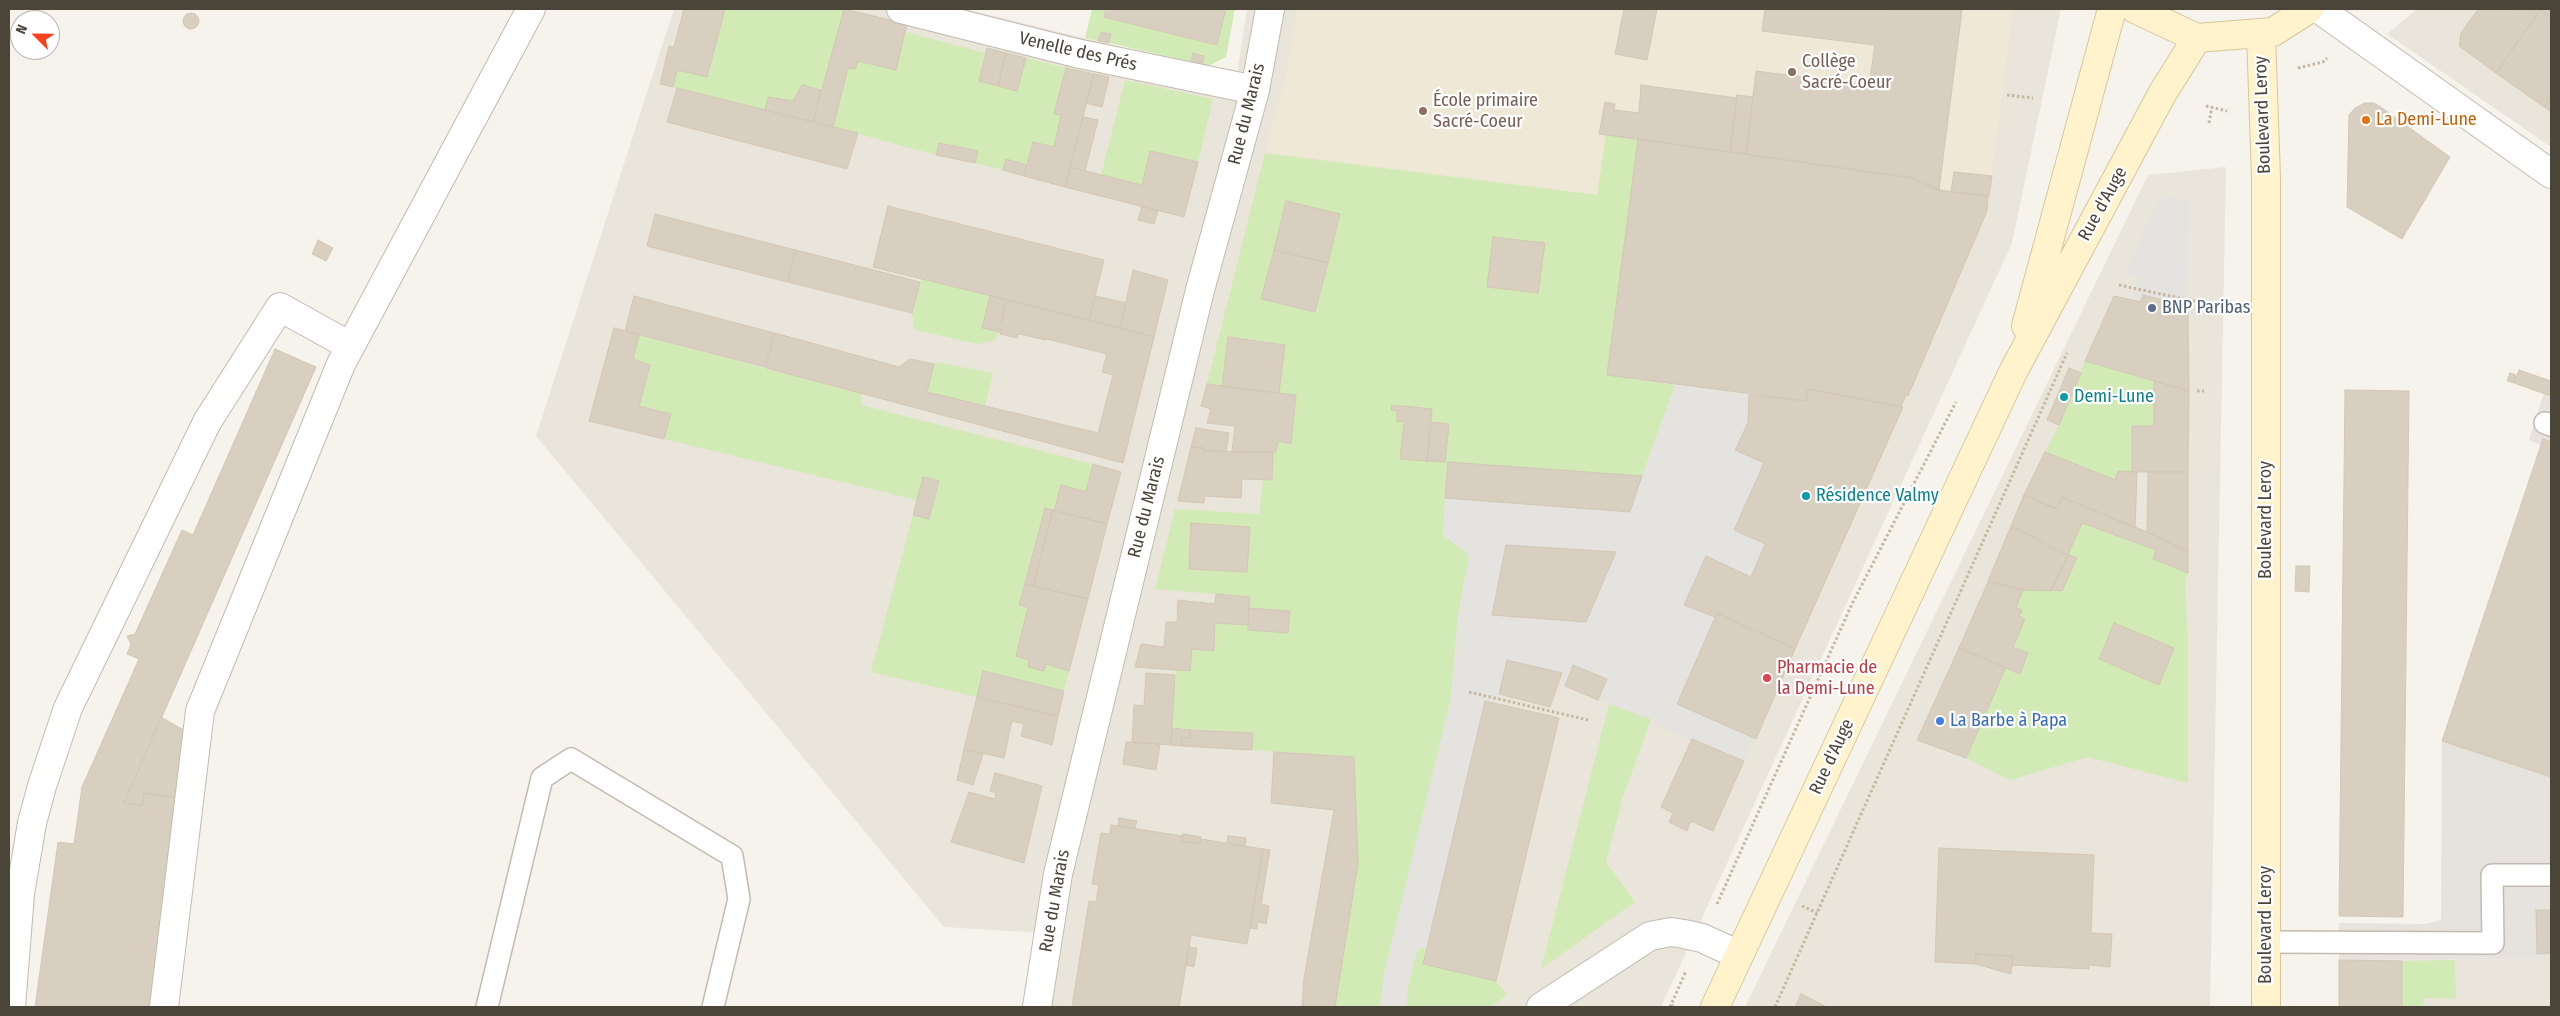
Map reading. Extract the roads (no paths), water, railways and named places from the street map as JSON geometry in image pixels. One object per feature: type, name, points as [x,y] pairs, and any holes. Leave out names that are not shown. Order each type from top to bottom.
[{"type":"main road","name":"Rue d'Auge","points":[[2013,372],[2112,9]]},
{"type":"main road","points":[[2135,9],[2197,38],[2273,32],[2309,9]]},
{"type":"main road","name":"Boulevard Leroy","points":[[2261,34],[2266,178],[2266,1007]]},
{"type":"main road","name":"Rue d'Auge","points":[[1715,1007],[2013,372],[2162,94],[2197,38]]},
{"type":"street","points":[[164,1007],[200,711],[350,346],[531,9]]},
{"type":"street","name":"Venelle des Prés","points":[[901,9],[1076,53],[1255,90]]},
{"type":"street","name":"Rue du Marais","points":[[1036,1007],[1060,864],[1200,290],[1255,90],[1270,9]]},
{"type":"street","points":[[2319,9],[2551,174]]},
{"type":"street","points":[[11,1007],[20,894],[32,823],[68,708],[207,422],[280,307],[350,346]]},
{"type":"street","points":[[1541,1007],[1650,936],[1671,932],[1702,938],[1739,955]]},
{"type":"lane","points":[[487,1007],[542,778],[571,759],[732,856],[739,899],[713,1007]]},
{"type":"lane","points":[[2266,942],[2494,943],[2492,876],[2551,875]]},
{"type":"place","name":"Collège Sacré-Coeur","points":[[1792,72]]},
{"type":"place","name":"École primaire Sacré-Coeur","points":[[1423,111]]},
{"type":"place","name":"La Demi-Lune","points":[[2366,120]]},
{"type":"place","name":"BNP Paribas","points":[[2152,308]]},
{"type":"place","name":"Demi-Lune","points":[[2064,397]]},
{"type":"place","name":"Résidence Valmy","points":[[1806,496]]},
{"type":"place","name":"Pharmacie de la Demi-Lune","points":[[1767,678]]},
{"type":"place","name":"La Barbe à Papa","points":[[1940,721]]}]
